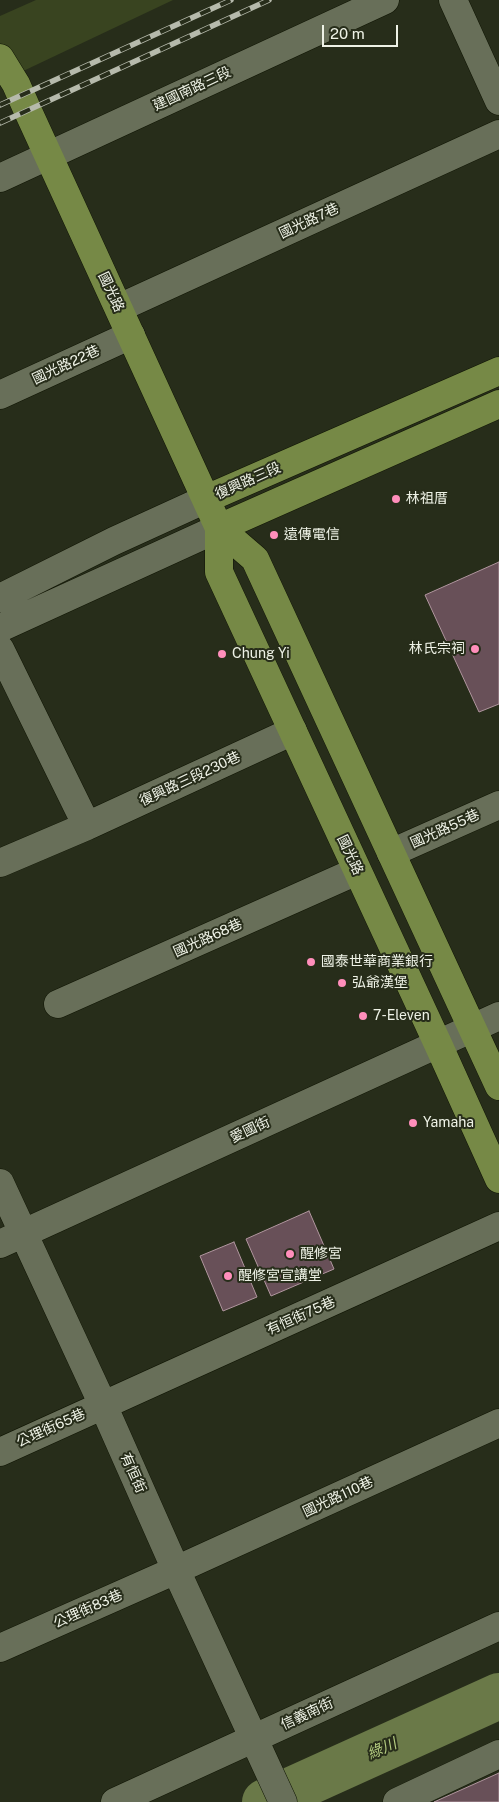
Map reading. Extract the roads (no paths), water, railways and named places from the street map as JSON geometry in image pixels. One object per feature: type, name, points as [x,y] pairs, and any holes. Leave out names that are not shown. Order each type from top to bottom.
[{"type":"main road","name":"國光路","points":[[0,58],[16,84],[219,528],[255,559],[499,1086]]},
{"type":"main road","name":"復興路三段","points":[[206,500],[499,371]]},
{"type":"main road","points":[[219,528],[499,404]]},
{"type":"main road","name":"國光路","points":[[219,528],[219,572],[499,1179]]},
{"type":"street","name":"建國南路三段","points":[[0,178],[384,0]]},
{"type":"street","points":[[453,0],[499,101]]},
{"type":"street","name":"國光路7巷","points":[[118,308],[499,134]]},
{"type":"street","name":"國光路22巷","points":[[0,395],[131,336]]},
{"type":"street","name":"復興路三段","points":[[0,598],[114,541],[206,500]]},
{"type":"street","points":[[0,628],[219,528]]},
{"type":"street","points":[[0,649],[88,826]]},
{"type":"street","name":"復興路三段230巷","points":[[0,863],[88,826],[293,732]]},
{"type":"street","name":"國光路55巷","points":[[391,853],[499,805]]},
{"type":"street","name":"國光路68巷","points":[[58,1004],[358,871]]},
{"type":"street","name":"愛國街","points":[[12,1238],[499,1016]]},
{"type":"street","name":"有恒街","points":[[0,1183],[12,1238],[103,1405],[176,1570],[283,1802]]},
{"type":"street","name":"有恒街75巷","points":[[103,1405],[499,1226]]},
{"type":"street","name":"公理街65巷","points":[[0,1452],[103,1405]]},
{"type":"street","name":"國光路110巷","points":[[176,1570],[499,1423]]},
{"type":"street","name":"公理街83巷","points":[[0,1648],[176,1570]]},
{"type":"street","name":"信義南街","points":[[115,1802],[499,1626]]},
{"type":"street","points":[[397,1802],[499,1754]]},
{"type":"waterway","name":"綠川","points":[[265,1802],[499,1696]]},
{"type":"railway","points":[[0,105],[231,0]]},
{"type":"railway","points":[[0,123],[269,0]]},
{"type":"place","name":"林祖厝","points":[[396,499]]},
{"type":"place","name":"遠傳電信","points":[[274,535]]},
{"type":"place","name":"林氏宗祠","points":[[475,649]]},
{"type":"place","name":"Chung Yi","points":[[222,654]]},
{"type":"place","name":"國泰世華商業銀行","points":[[311,962]]},
{"type":"place","name":"弘爺漢堡","points":[[342,983]]},
{"type":"place","name":"7-Eleven","points":[[363,1016]]},
{"type":"place","name":"Yamaha","points":[[413,1123]]},
{"type":"place","name":"醒修宮","points":[[290,1254]]},
{"type":"place","name":"醒修宮宣講堂","points":[[228,1276]]}]
